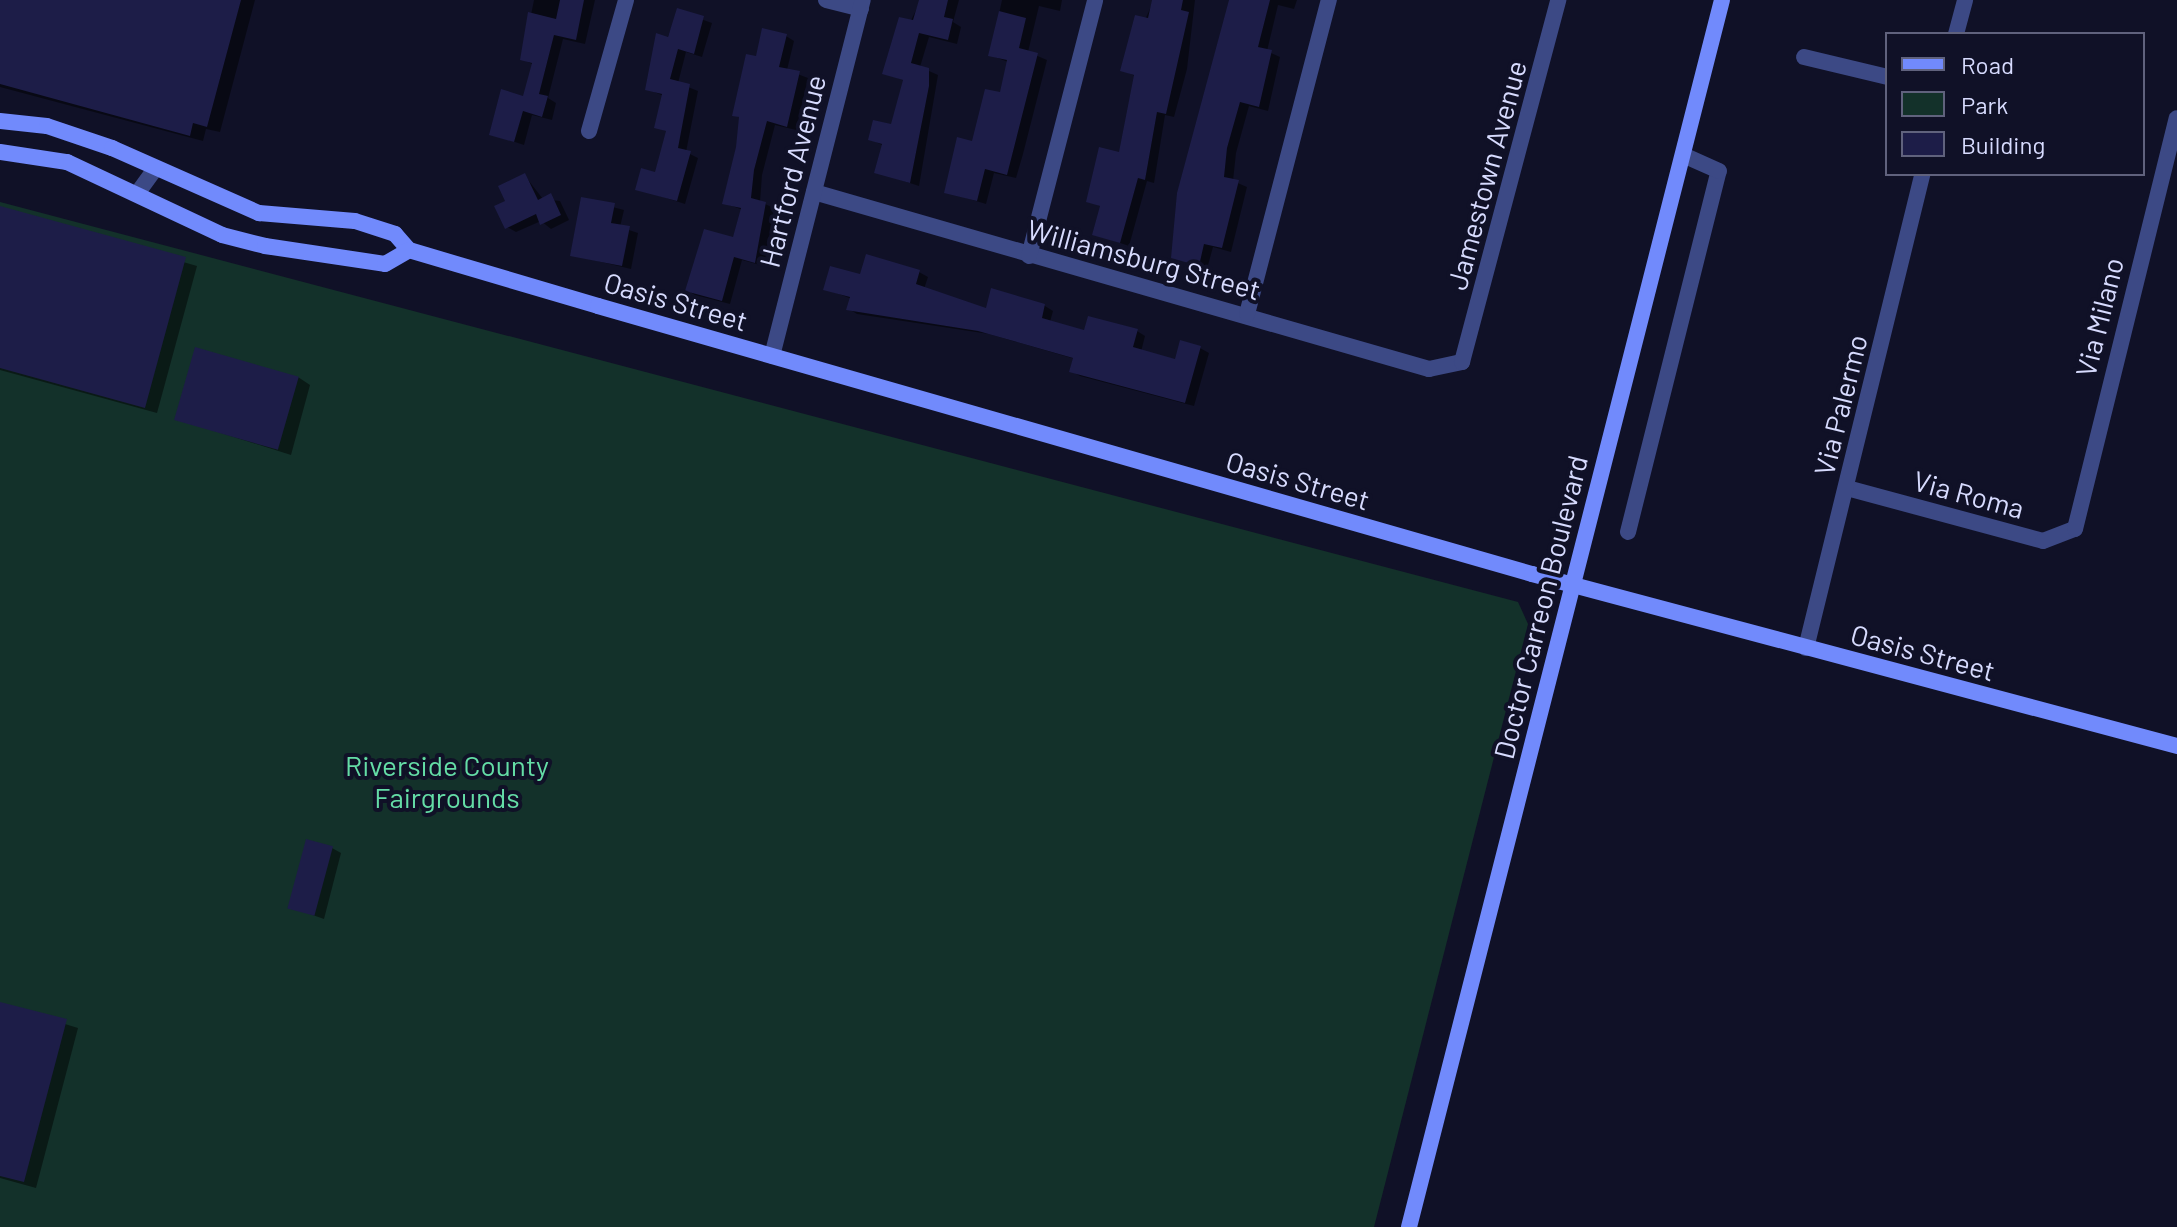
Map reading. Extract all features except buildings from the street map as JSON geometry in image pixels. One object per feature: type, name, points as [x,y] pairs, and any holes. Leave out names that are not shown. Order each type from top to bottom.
[{"type":"street","points":[[589,131],[626,0]]},
{"type":"street","points":[[826,0],[862,4]]},
{"type":"street","points":[[1029,256],[1095,0]]},
{"type":"street","points":[[1247,314],[1329,0]]},
{"type":"street","name":"Jamestown Avenue","points":[[1462,362],[1558,0]]},
{"type":"street","name":"Doctor Carreon Boulevard","points":[[1409,1227],[1722,0]]},
{"type":"street","points":[[1957,32],[1965,0]]},
{"type":"street","name":"Hartford Avenue","points":[[772,356],[862,4]]},
{"type":"street","points":[[1804,57],[1885,77]]},
{"type":"street","name":"Via Milano","points":[[2075,529],[2177,118]]},
{"type":"street","name":"Oasis Street","points":[[0,121],[47,126],[259,213],[355,221],[395,234],[409,250],[772,356],[1572,585],[2177,746]]},
{"type":"street","points":[[0,152],[67,162],[139,191],[222,235],[265,246],[385,264],[409,250]]},
{"type":"street","points":[[1628,532],[1719,171],[1683,155]]},
{"type":"street","points":[[139,191],[154,170]]},
{"type":"street","name":"Via Palermo","points":[[1806,648],[1922,176]]},
{"type":"street","name":"Williamsburg Street","points":[[814,192],[1029,256],[1247,314],[1429,369],[1462,362]]},
{"type":"street","name":"Via Roma","points":[[1847,488],[2043,541],[2075,529]]},
{"type":"green space","name":"Riverside County Fairgrounds","points":[[0,202],[1518,602],[1528,624],[1374,1227],[0,1227]]}]
